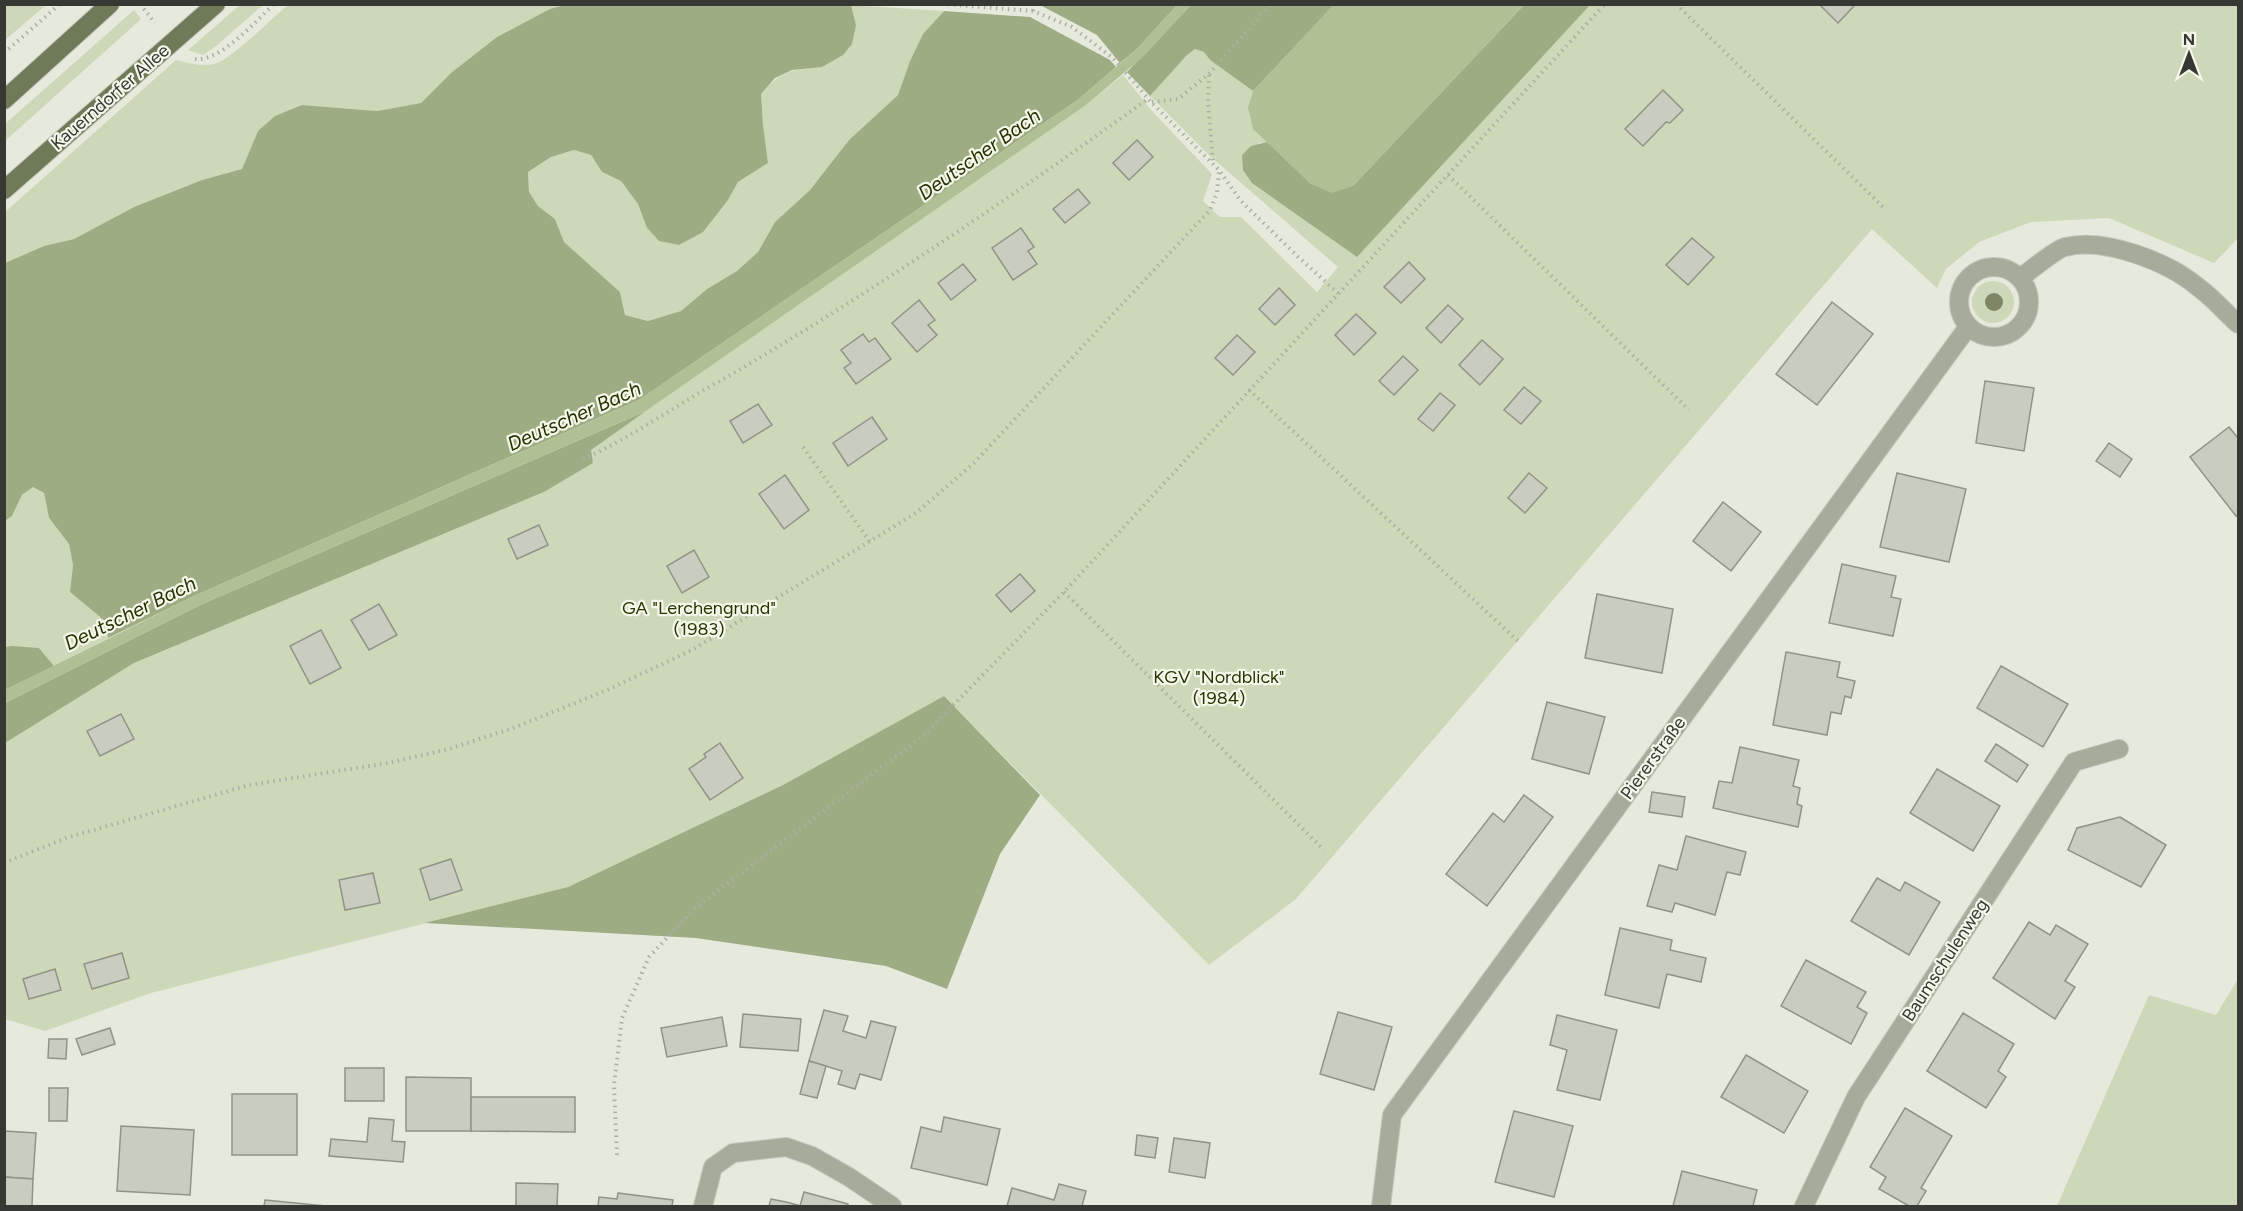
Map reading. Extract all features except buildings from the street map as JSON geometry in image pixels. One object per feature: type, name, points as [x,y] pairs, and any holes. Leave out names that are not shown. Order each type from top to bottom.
[{"type":"main road","points":[[4,100],[110,4]]},
{"type":"main road","name":"Kauerndorfer Allee","points":[[4,190],[216,4]]},
{"type":"street","points":[[2020,278],[2064,247],[2098,245],[2133,253],[2167,267],[2198,286],[2238,324]]},
{"type":"street","points":[[2001,267],[2020,278],[2027,288],[2030,300],[2028,313],[2022,324],[2013,332],[2002,337],[1989,338],[1977,334],[1968,327],[1961,318],[1958,296],[1962,285],[1970,276],[1979,270],[2001,267]]},
{"type":"street","name":"Piererstraße","points":[[1381,1206],[1392,1115],[1968,327]]},
{"type":"street","name":"Baumschulenweg","points":[[1804,1206],[1856,1097],[2073,762],[2119,750]]},
{"type":"street","points":[[703,1206],[713,1167],[733,1153],[786,1147],[812,1156],[849,1177],[892,1206]]},
{"type":"path","points":[[4,53],[60,4]]},
{"type":"path","points":[[187,58],[202,59],[225,49],[274,4]]},
{"type":"path","points":[[942,4],[1033,10],[1071,27],[1113,58],[1132,81],[1219,170],[1241,201],[1338,293]]},
{"type":"path","points":[[1033,10],[1034,4]]},
{"type":"path","points":[[584,459],[612,446],[687,399],[773,350],[920,257],[1001,204],[1150,100],[1178,99],[1209,74],[1270,4]]},
{"type":"path","points":[[617,1155],[614,1085],[622,1018],[649,957],[696,908],[923,736],[1064,592],[1605,4]]},
{"type":"path","points":[[1676,4],[1883,207]]},
{"type":"path","points":[[1209,74],[1208,102],[1213,165]]},
{"type":"path","points":[[4,863],[66,838],[249,785],[388,763],[449,750],[516,727],[607,690],[692,650],[916,513],[973,464],[1210,210],[1217,194],[1219,170]]},
{"type":"path","points":[[1448,175],[1689,410]]},
{"type":"path","points":[[1250,390],[1519,642]]},
{"type":"path","points":[[803,447],[870,542]]},
{"type":"path","points":[[1064,592],[1324,850]]},
{"type":"green space","points":[[5,4],[46,4],[46,5],[5,40]]},
{"type":"green space","points":[[241,4],[263,5],[203,55],[188,50]]},
{"type":"green space","points":[[288,5],[564,5],[550,9],[451,73],[421,103],[377,111],[302,105],[258,131],[242,169],[202,180],[134,207],[74,239],[44,246],[5,263],[4,213],[176,60],[204,65],[221,61]]},
{"type":"green space","points":[[851,5],[944,11],[923,34],[898,95],[849,140],[810,190],[775,222],[758,252],[737,271],[707,289],[681,311],[648,321],[625,315],[620,292],[564,242],[555,219],[538,206],[529,192],[528,172],[551,157],[574,150],[591,155],[602,172],[621,181],[638,204],[647,228],[659,241],[679,245],[728,200],[738,182],[768,163],[761,94],[775,80],[788,72],[822,67],[856,25]]},
{"type":"green space","points":[[1582,5],[2238,5],[2238,238],[2214,263],[2109,218],[2031,222],[1979,242],[1946,269],[1937,288],[1872,229],[1296,899],[1209,965],[944,696],[783,785],[568,887],[151,993],[45,1031],[5,1019],[5,743],[134,663],[544,492],[593,463],[590,450],[1086,105],[1123,75],[1152,111],[1212,174],[1203,201],[1220,217],[1241,217],[1317,292],[1338,267],[1211,157],[1150,96],[1187,55],[1195,49],[1204,52],[1210,60],[1253,91],[1249,107],[1250,119],[1267,142],[1259,143],[1242,155]]},
{"type":"green space","points":[[134,10],[141,19],[5,141],[5,124]]},
{"type":"green space","points":[[1993,281],[2008,287],[2014,302],[2008,317],[1993,323],[1978,317],[1972,302],[1978,287]]},
{"type":"green space","points":[[33,487],[44,493],[49,518],[69,544],[73,565],[70,592],[105,621],[108,638],[54,666],[39,648],[5,647],[5,521],[12,516],[22,495]]},
{"type":"green space","points":[[2238,979],[2238,1206],[2057,1206],[2149,995],[2216,1015]]},
{"type":"shaded area","points":[[1334,4],[1524,5],[1353,186],[1332,193],[1311,184],[1253,129],[1248,108],[1253,91]]},
{"type":"shaded area","points":[[564,5],[851,5],[856,25],[852,44],[843,55],[822,67],[792,70],[775,78],[761,94],[768,163],[738,182],[728,200],[703,232],[679,245],[659,241],[647,228],[638,204],[621,181],[602,172],[591,155],[574,150],[551,157],[528,172],[529,192],[538,206],[555,219],[564,242],[620,292],[625,315],[648,321],[681,311],[707,289],[737,271],[758,252],[775,222],[810,190],[849,140],[898,95],[923,34],[944,11],[1030,17],[1110,60],[1116,67],[1079,99],[639,400],[194,596],[108,638],[105,621],[70,592],[73,565],[69,544],[49,518],[44,493],[33,487],[22,495],[12,516],[5,521],[5,263],[44,246],[74,239],[134,207],[202,180],[242,169],[258,131],[275,116],[302,105],[377,111],[421,103],[451,73],[497,37],[550,9]]},
{"type":"shaded area","points":[[1040,5],[1177,5],[1137,49],[1120,63],[1097,35]]},
{"type":"shaded area","points":[[1177,5],[1191,5],[1144,56],[1086,105],[646,411],[200,605],[5,703],[5,690],[194,596],[639,400],[1079,99],[1137,49]]},
{"type":"shaded area","points":[[1191,5],[1334,5],[1253,91],[1210,60],[1204,52],[1195,49],[1150,96],[1127,72]]},
{"type":"shaded area","points":[[1524,5],[1590,5],[1357,257],[1252,183],[1243,170],[1242,155],[1251,146],[1267,142],[1311,184],[1353,186]]},
{"type":"shaded area","points":[[646,411],[591,450],[593,463],[544,492],[134,663],[5,743],[5,703],[200,605]]},
{"type":"shaded area","points":[[5,647],[39,648],[54,666],[5,690]]},
{"type":"shaded area","points":[[944,696],[1040,795],[1000,854],[947,989],[886,966],[696,938],[425,923],[568,887],[783,785]]},
{"type":"water label","name":"Deutscher Bach","points":[[979,154]]},
{"type":"water label","name":"Deutscher Bach","points":[[574,416]]},
{"type":"water label","name":"Deutscher Bach","points":[[130,613]]},
{"type":"park label","name":"GA \"Lerchengrund\" (1983)","points":[[699,618]]},
{"type":"park label","name":"KGV \"Nordblick\" (1984)","points":[[1219,687]]}]
